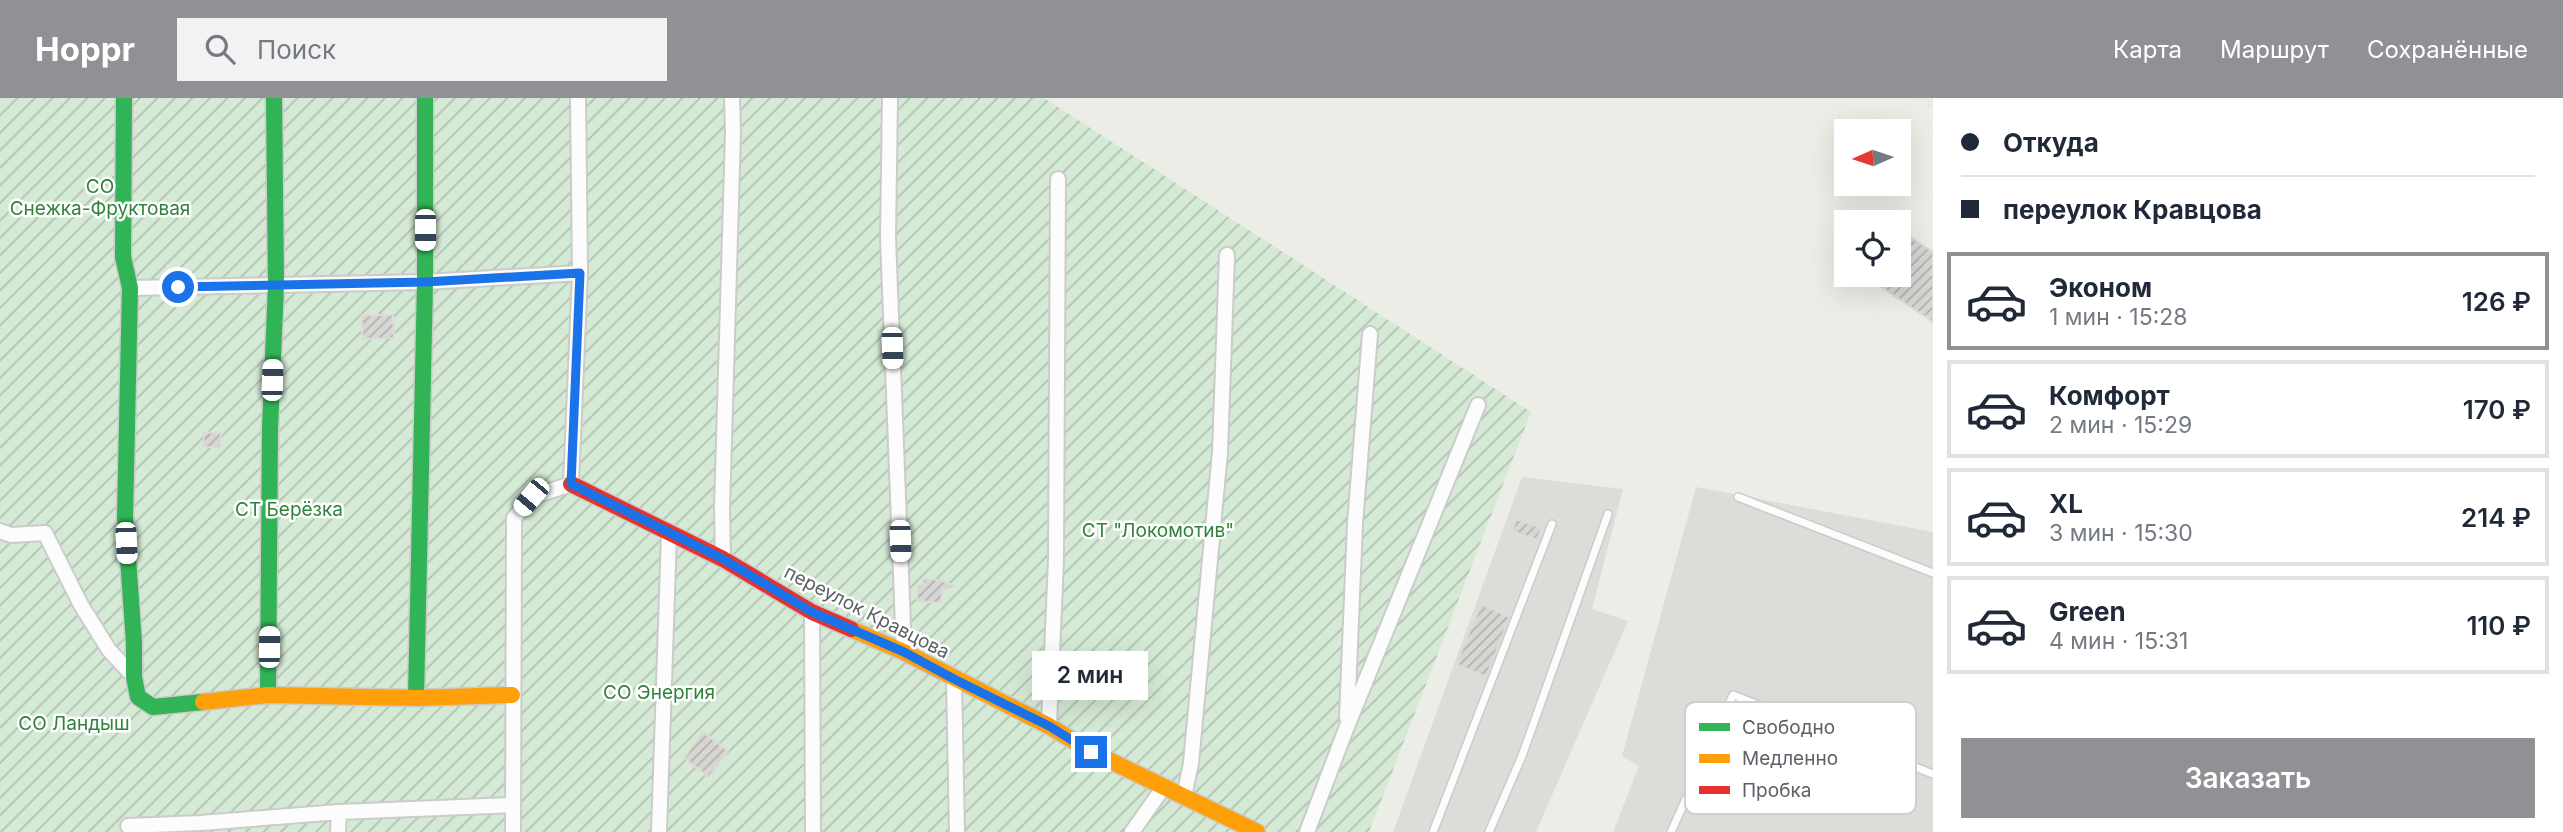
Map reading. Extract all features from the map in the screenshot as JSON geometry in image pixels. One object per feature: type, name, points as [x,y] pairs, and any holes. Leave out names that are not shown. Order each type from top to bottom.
[{"type":"street","points":[[124,98],[123,257],[130,288],[125,516],[134,677],[138,697],[153,707],[268,695],[416,698],[512,695]]},
{"type":"street","points":[[268,695],[270,428],[276,285],[274,98]]},
{"type":"street","points":[[416,698],[425,282],[425,98]]},
{"type":"street","points":[[513,832],[514,518],[531,497],[571,484],[580,273],[578,98]]},
{"type":"street","points":[[723,559],[732,98]]},
{"type":"street","points":[[890,98],[888,237],[904,652]]},
{"type":"street","points":[[1049,726],[1056,559],[1058,179]]},
{"type":"street","points":[[1184,797],[1191,762],[1220,452],[1227,255]]},
{"type":"street","points":[[130,288],[425,282],[580,273]]},
{"type":"street","points":[[1346,729],[1355,524],[1370,334]]},
{"type":"street","points":[[1307,832],[1478,405]]},
{"type":"street","name":"переулок Кравцова","points":[[571,484],[723,559],[812,612],[904,652],[1049,726],[1091,752],[1184,797],[1235,827],[1257,832]]},
{"type":"street","points":[[0,531],[11,535],[45,533],[81,605],[109,650],[134,677]]},
{"type":"street","points":[[659,832],[669,534]]},
{"type":"street","points":[[812,612],[813,832]]},
{"type":"street","points":[[954,679],[957,832]]},
{"type":"street","points":[[1132,832],[1163,788]]},
{"type":"street","points":[[128,826],[201,828],[339,812],[513,805]]},
{"type":"street","points":[[338,832],[339,812]]},
{"type":"lane","points":[[1738,497],[1933,573]]},
{"type":"lane","points":[[1489,832],[1522,756],[1608,514]]},
{"type":"lane","points":[[1433,832],[1552,524]]},
{"type":"lane","points":[[1730,702],[1733,695],[1751,702]]},
{"type":"lane","points":[[1916,767],[1933,774]]},
{"type":"lane","points":[[1671,832],[1685,801]]},
{"type":"shaded area","points":[[1522,477],[1623,489],[1592,609],[1628,621],[1536,832],[1393,832]]},
{"type":"shaded area","points":[[1696,487],[1933,532],[1933,832],[1613,832],[1639,766],[1622,756]]},
{"type":"green space","points":[[0,98],[1044,98],[1531,412],[1369,832],[0,832]]},
{"type":"building","points":[[1911,237],[1933,252],[1933,322],[1881,287],[1911,287]]},
{"type":"building","points":[[362,315],[393,315],[394,338],[362,339]]},
{"type":"building","points":[[204,432],[221,433],[220,447],[203,447]]},
{"type":"building","points":[[1516,519],[1542,528],[1537,540],[1512,531]]},
{"type":"building","points":[[923,579],[940,580],[954,586],[942,591],[941,603],[917,601],[918,585],[923,585]]},
{"type":"building","points":[[1481,604],[1510,617],[1486,677],[1456,664]]},
{"type":"building","points":[[703,732],[728,751],[709,777],[684,758]]},
{"type":"railway","points":[[1920,98],[1933,110]]},
{"type":"traffic: fast","points":[[124,98],[123,257],[130,288],[125,516],[134,677],[138,697],[153,707],[203,702]]},
{"type":"traffic: fast","points":[[268,695],[270,428],[276,285],[274,98]]},
{"type":"traffic: fast","points":[[416,698],[425,282],[425,98]]},
{"type":"traffic: slow","points":[[851,629],[904,652],[1049,726],[1092,752],[1257,832]]},
{"type":"traffic: slow","points":[[203,702],[268,695],[416,698],[512,695]]},
{"type":"traffic: jam","points":[[571,484],[723,559],[812,612],[851,629]]},
{"type":"route","points":[[178,287],[425,282],[580,273],[571,484],[723,559],[812,612],[904,652],[1049,726],[1091,752]]},
{"type":"park label","name":"СО Снежка-Фруктовая","points":[[100,197]]},
{"type":"park label","name":"СТ Берёзка","points":[[289,509]]},
{"type":"park label","name":"СТ \"Локомотив\"","points":[[1158,530]]},
{"type":"park label","name":"СО Энергия","points":[[659,692]]},
{"type":"park label","name":"СО Ландыш","points":[[74,723]]}]
